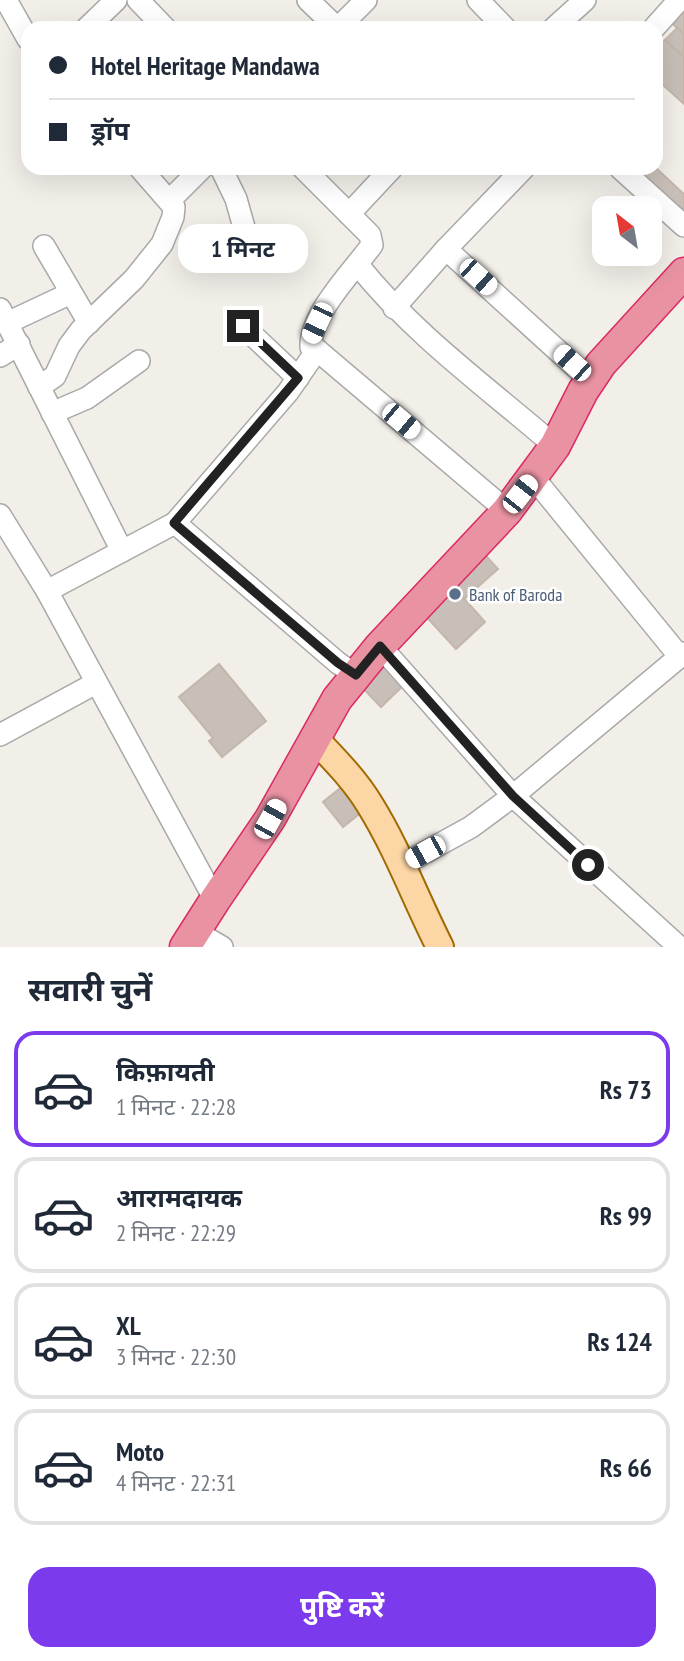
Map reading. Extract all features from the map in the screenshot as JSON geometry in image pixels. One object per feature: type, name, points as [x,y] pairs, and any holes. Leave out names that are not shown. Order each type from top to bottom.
[{"type":"highway","points":[[191,939],[270,819],[337,699],[380,646],[507,511],[555,446],[590,380],[613,350],[683,276]]},
{"type":"main road","points":[[314,738],[363,794],[402,865],[440,947]]},
{"type":"street","points":[[6,0],[21,27]]},
{"type":"street","points":[[94,21],[116,0]]},
{"type":"street","points":[[138,0],[158,21]]},
{"type":"street","points":[[308,0],[330,21]]},
{"type":"street","points":[[345,21],[366,0]]},
{"type":"street","points":[[478,0],[498,21]]},
{"type":"street","points":[[562,21],[585,0]]},
{"type":"street","points":[[660,21],[679,0]]},
{"type":"street","points":[[39,387],[55,376],[69,346],[134,279],[162,244],[174,207],[147,175]]},
{"type":"street","points":[[170,200],[195,175]]},
{"type":"street","points":[[224,175],[236,199],[247,238]]},
{"type":"street","points":[[310,175],[370,235],[372,245],[324,309],[311,337],[311,347],[507,511]]},
{"type":"street","points":[[349,214],[385,175]]},
{"type":"street","points":[[394,308],[517,175]]},
{"type":"street","points":[[628,175],[684,226]]},
{"type":"street","points":[[44,246],[89,323]]},
{"type":"street","points":[[446,249],[590,380]]},
{"type":"street","points":[[358,264],[394,308],[555,446]]},
{"type":"street","points":[[71,293],[4,316],[122,551]]},
{"type":"street","points":[[243,326],[298,378]]},
{"type":"street","points":[[0,356],[19,344]]},
{"type":"street","points":[[47,592],[174,523],[298,378],[317,350]]},
{"type":"street","points":[[52,414],[94,393],[139,361]]},
{"type":"street","points":[[402,865],[471,827],[513,796],[682,655],[533,477]]},
{"type":"street","points":[[0,515],[47,592],[215,900]]},
{"type":"street","points":[[174,523],[338,663],[356,675]]},
{"type":"street","points":[[380,646],[513,796],[679,947]]},
{"type":"street","points":[[0,735],[96,683]]},
{"type":"street","points":[[191,939],[222,947]]},
{"type":"building","points":[[684,4],[684,34],[669,21]]},
{"type":"building","points":[[677,28],[684,34],[684,57],[665,40]]},
{"type":"building","points":[[665,40],[684,57],[684,104],[663,85]]},
{"type":"building","points":[[663,174],[684,194],[684,216],[640,175]]},
{"type":"building","points":[[485,555],[498,569],[464,599],[452,585]]},
{"type":"building","points":[[452,585],[485,622],[456,649],[422,612]]},
{"type":"building","points":[[384,656],[408,681],[381,707],[357,682]]},
{"type":"building","points":[[219,664],[266,721],[222,757],[209,741],[213,738],[179,697]]},
{"type":"building","points":[[343,786],[363,811],[343,827],[323,802]]},
{"type":"place","name":"Bank of Baroda","points":[[455,594]]},
{"type":"route","points":[[243,326],[298,378],[174,523],[338,663],[356,675],[380,646],[513,796],[588,865]]}]
